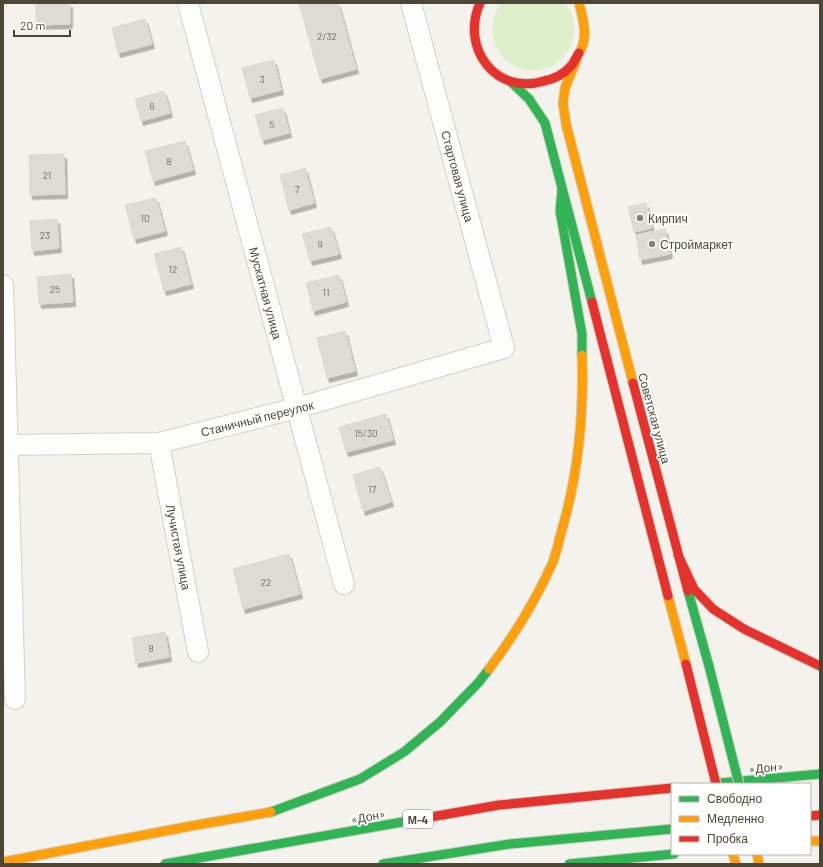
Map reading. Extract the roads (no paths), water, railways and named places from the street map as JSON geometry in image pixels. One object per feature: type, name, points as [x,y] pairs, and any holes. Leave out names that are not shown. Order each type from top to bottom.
[{"type":"main road","name":"Советская улица","points":[[579,3],[583,10],[586,35],[583,47],[565,88],[563,103],[566,124],[739,783]]},
{"type":"main road","points":[[474,5],[474,35],[479,53],[490,69],[500,77],[511,82],[524,85],[536,85],[548,82],[560,76],[577,58]]},
{"type":"main road","points":[[511,82],[529,99],[545,123],[686,664],[715,783]]},
{"type":"main road","points":[[3,862],[273,812],[360,779],[404,752],[440,722],[479,682],[509,643],[530,608],[553,561],[570,504],[578,450],[584,380],[582,334],[560,211],[562,189]]},
{"type":"main road","points":[[678,555],[694,589],[713,609],[744,629],[820,666]]},
{"type":"main road","name":"«Дон»","points":[[726,783],[820,774]]},
{"type":"main road","name":"«Дон»","points":[[165,864],[499,804],[671,788]]},
{"type":"main road","points":[[384,864],[510,844],[671,829]]},
{"type":"main road","points":[[569,864],[671,854]]},
{"type":"street","name":"Мускатная улица","points":[[188,3],[344,584]]},
{"type":"street","name":"Стартовая улица","points":[[412,3],[504,348]]},
{"type":"street","points":[[3,286],[5,445],[15,699]]},
{"type":"street","name":"Станичный переулок","points":[[5,445],[159,443],[297,408],[504,348]]},
{"type":"street","name":"Лучистая улица","points":[[159,443],[198,652]]},
{"type":"place","name":"Кирпич","points":[[640,218]]},
{"type":"place","name":"Строймаркет","points":[[652,244]]}]
